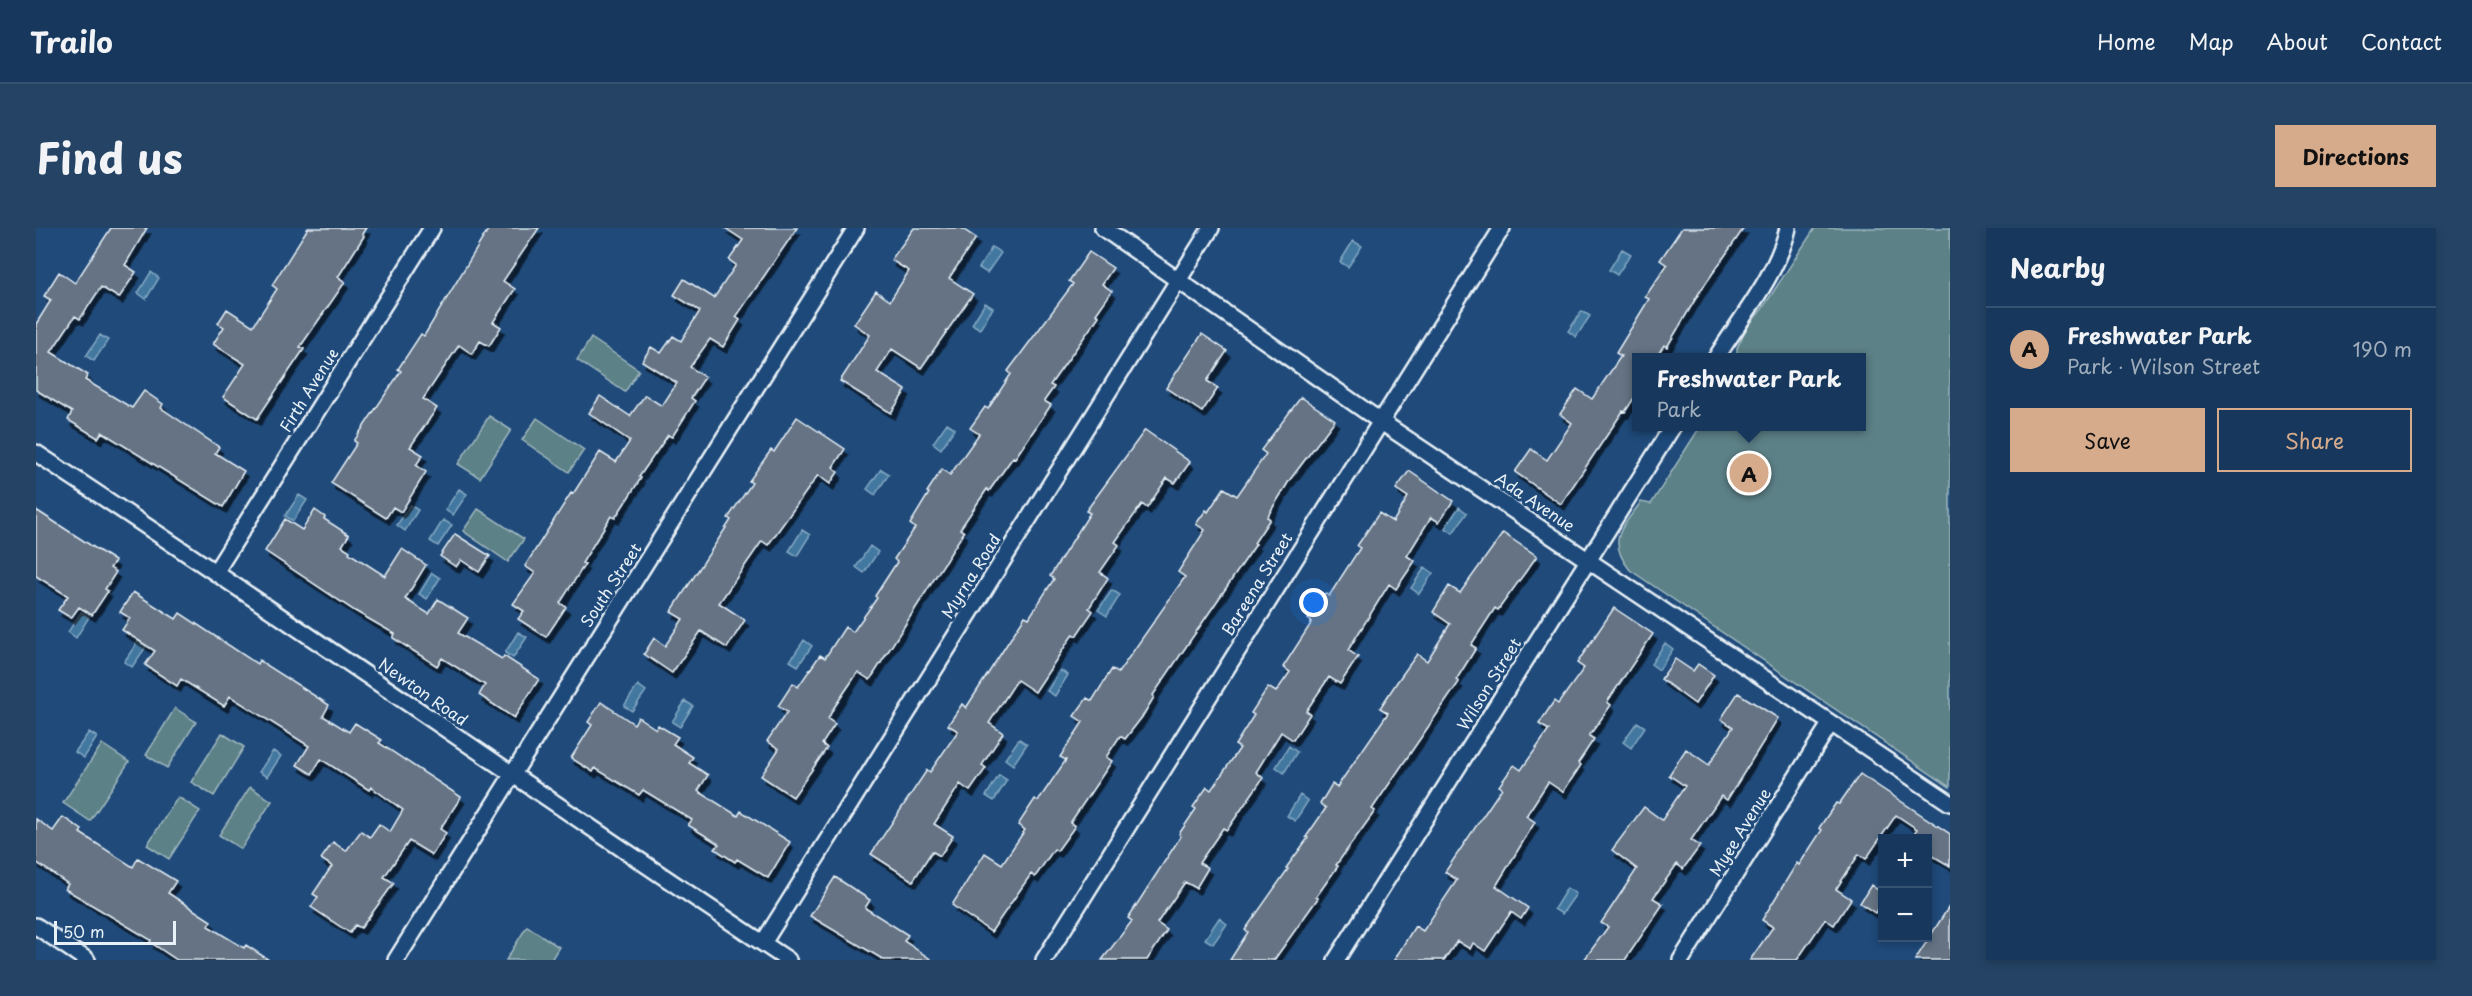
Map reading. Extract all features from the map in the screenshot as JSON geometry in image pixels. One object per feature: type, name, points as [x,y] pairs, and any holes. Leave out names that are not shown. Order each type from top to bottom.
[{"type":"street","name":"Firth Avenue","points":[[216,571],[432,228]]},
{"type":"street","name":"South Street","points":[[396,960],[856,228]]},
{"type":"street","name":"Ada Avenue","points":[[1103,228],[1380,421],[1950,803]]},
{"type":"street","name":"Myrna Road","points":[[763,943],[1211,228]]},
{"type":"street","name":"Bareena Street","points":[[1044,960],[1502,228]]},
{"type":"street","points":[[1719,353],[1774,266],[1784,247],[1788,228]]},
{"type":"street","name":"Wilson Street","points":[[1336,960],[1669,431]]},
{"type":"street","name":"Newton Road","points":[[36,453],[216,571],[788,960]]},
{"type":"street","name":"Myee Avenue","points":[[1681,960],[1830,723]]},
{"type":"street","points":[[36,926],[87,960]]},
{"type":"green space","points":[[1815,228],[1950,228],[1950,787],[1630,570],[1619,550],[1619,534],[1623,527],[1641,502],[1651,504],[1697,431],[1866,431],[1866,353],[1737,353],[1746,329],[1762,309]]},
{"type":"green space","points":[[591,338],[639,370],[625,392],[577,360]]},
{"type":"green space","points":[[489,416],[511,430],[480,478],[458,464]]},
{"type":"green space","points":[[537,418],[584,450],[569,472],[522,440]]},
{"type":"green space","points":[[478,509],[524,539],[508,562],[463,531]]},
{"type":"green space","points":[[175,708],[196,722],[167,768],[146,755]]},
{"type":"green space","points":[[222,733],[244,747],[214,796],[191,782]]},
{"type":"green space","points":[[102,744],[129,762],[90,821],[63,803]]},
{"type":"green space","points":[[250,787],[272,801],[241,849],[219,835]]},
{"type":"green space","points":[[178,797],[200,811],[169,859],[147,845]]},
{"type":"green space","points":[[527,926],[559,947],[551,960],[506,960]]},
{"type":"water","points":[[1353,241],[1362,246],[1348,267],[1340,262]]},
{"type":"water","points":[[992,247],[1001,253],[987,273],[979,268]]},
{"type":"water","points":[[1622,249],[1631,254],[1617,275],[1609,270]]},
{"type":"water","points":[[151,272],[159,278],[146,299],[138,293]]},
{"type":"water","points":[[985,303],[993,308],[980,329],[972,324]]},
{"type":"water","points":[[1582,311],[1590,316],[1576,337],[1568,331]]},
{"type":"water","points":[[100,335],[108,340],[94,361],[86,356]]},
{"type":"water","points":[[947,423],[955,428],[941,449],[933,443]]},
{"type":"water","points":[[881,469],[889,474],[875,495],[867,489]]},
{"type":"water","points":[[459,489],[467,494],[453,515],[445,510]]},
{"type":"water","points":[[299,495],[307,500],[293,521],[285,516]]},
{"type":"water","points":[[410,505],[418,510],[405,531],[397,525]]},
{"type":"water","points":[[1459,507],[1467,513],[1453,533],[1445,528]]},
{"type":"water","points":[[443,520],[452,525],[438,546],[430,541]]},
{"type":"water","points":[[802,530],[810,535],[797,556],[789,551]]},
{"type":"water","points":[[870,546],[878,552],[864,573],[856,567]]},
{"type":"water","points":[[1425,567],[1433,573],[1419,594],[1411,588]]},
{"type":"water","points":[[432,573],[440,578],[427,599],[419,594]]},
{"type":"water","points":[[1112,590],[1120,595],[1107,616],[1098,610]]},
{"type":"water","points":[[81,612],[89,617],[76,638],[68,632]]},
{"type":"water","points":[[518,632],[527,637],[513,658],[505,653]]},
{"type":"water","points":[[804,640],[812,646],[798,666],[790,661]]},
{"type":"water","points":[[138,641],[146,647],[132,667],[124,662]]},
{"type":"water","points":[[1665,643],[1673,649],[1659,670],[1651,664]]},
{"type":"water","points":[[1060,670],[1068,675],[1055,696],[1047,691]]},
{"type":"water","points":[[638,685],[646,691],[632,711],[624,706]]},
{"type":"water","points":[[685,701],[693,706],[680,727],[672,722]]},
{"type":"water","points":[[1637,722],[1645,727],[1631,748],[1623,742]]},
{"type":"water","points":[[89,732],[97,737],[84,758],[75,752]]},
{"type":"water","points":[[1019,739],[1027,744],[1013,765],[1005,759]]},
{"type":"water","points":[[1289,746],[1297,752],[1284,773],[1276,767]]},
{"type":"water","points":[[273,751],[281,756],[267,777],[259,772]]},
{"type":"water","points":[[999,775],[1007,780],[994,801],[986,796]]},
{"type":"water","points":[[1300,795],[1308,801],[1295,821],[1287,816]]},
{"type":"water","points":[[1567,888],[1576,894],[1562,914],[1554,909]]},
{"type":"water","points":[[1219,918],[1227,924],[1213,944],[1205,939]]},
{"type":"building","points":[[111,228],[147,228],[125,265],[136,272],[119,298],[101,287],[80,319],[75,316],[51,352],[88,375],[85,380],[132,408],[144,391],[163,404],[161,408],[219,447],[215,453],[244,471],[223,507],[102,432],[98,438],[68,420],[72,412],[36,390],[36,324],[51,300],[44,296],[59,272],[75,283]]},
{"type":"building","points":[[308,228],[366,228],[362,234],[364,236],[338,277],[345,282],[300,347],[304,349],[257,419],[223,397],[245,364],[213,344],[224,327],[218,323],[227,309],[253,326],[277,289],[272,285]]},
{"type":"building","points":[[489,228],[539,228],[503,281],[515,289],[493,322],[501,327],[489,346],[480,341],[472,354],[459,345],[423,399],[437,408],[410,447],[423,455],[416,465],[426,472],[401,512],[393,507],[386,518],[331,483],[357,443],[354,441],[401,371],[398,369],[421,334],[424,336]]},
{"type":"building","points":[[725,228],[797,228],[736,317],[740,320],[723,347],[710,339],[690,367],[705,377],[691,398],[695,401],[672,437],[668,435],[639,477],[641,478],[615,518],[611,516],[582,563],[585,564],[560,603],[566,607],[546,637],[518,619],[524,611],[513,604],[535,573],[525,566],[600,452],[616,462],[630,441],[589,413],[600,396],[630,416],[645,395],[662,406],[677,383],[642,361],[651,347],[661,353],[673,336],[681,341],[700,311],[674,295],[684,279],[714,298],[736,265],[729,260],[743,240]]},
{"type":"building","points":[[914,228],[961,228],[976,238],[949,278],[973,294],[921,368],[892,349],[877,372],[906,390],[891,413],[840,381],[870,335],[854,324],[876,291],[890,301],[909,271],[891,260]]},
{"type":"building","points":[[1682,228],[1744,228],[1699,293],[1667,347],[1664,345],[1659,353],[1632,353],[1632,401],[1625,412],[1623,411],[1561,504],[1515,472],[1531,449],[1547,460],[1572,423],[1560,414],[1577,389],[1592,399],[1621,356],[1616,353],[1649,299],[1645,297],[1667,265],[1660,260]]},
{"type":"building","points":[[1089,252],[1113,268],[1102,284],[1112,291],[1096,314],[1099,316],[1050,385],[1054,387],[1044,401],[1051,405],[1015,458],[1013,457],[989,491],[987,489],[960,529],[964,532],[870,680],[858,672],[833,709],[828,719],[835,724],[822,744],[827,748],[793,797],[761,776],[779,749],[767,741],[787,712],[778,706],[793,683],[798,687],[820,655],[825,658],[845,627],[853,632],[877,598],[875,596],[897,562],[894,559],[915,528],[910,524],[929,493],[927,492],[942,469],[950,475],[979,434],[970,428],[985,407],[988,409],[1011,374],[1008,371],[1073,284],[1069,281]]},
{"type":"building","points":[[1202,334],[1227,351],[1207,381],[1218,388],[1202,412],[1166,388]]},
{"type":"building","points":[[1301,397],[1335,420],[1289,481],[1267,517],[1270,519],[1254,543],[1256,544],[1153,695],[1142,717],[1125,739],[1120,736],[1106,757],[1112,761],[1070,823],[1075,826],[1057,851],[1054,849],[1035,877],[1031,874],[991,932],[952,905],[985,853],[1002,864],[1025,830],[1018,825],[1035,799],[1038,801],[1066,760],[1060,757],[1083,722],[1074,716],[1087,698],[1092,701],[1112,669],[1118,673],[1185,577],[1178,572],[1205,530],[1196,524],[1206,510],[1208,512],[1224,488],[1237,496],[1266,454],[1261,450]]},
{"type":"building","points":[[797,417],[845,449],[833,467],[838,472],[830,484],[818,475],[768,545],[762,541],[719,603],[745,620],[727,648],[701,631],[672,673],[644,654],[654,638],[665,646],[683,619],[671,612],[731,520],[728,518],[752,483],[749,481],[771,450],[774,452]]},
{"type":"building","points":[[1145,430],[1190,462],[1175,483],[1167,478],[1147,508],[1142,504],[1115,542],[1119,545],[1100,572],[1108,578],[1089,608],[1093,611],[1076,636],[1073,634],[1035,692],[1017,680],[989,723],[1003,733],[982,765],[986,768],[970,791],[960,784],[934,824],[953,836],[940,856],[932,851],[913,881],[871,854],[927,770],[930,772],[958,731],[948,725],[962,704],[966,708],[1025,616],[1029,618],[1054,579],[1050,576],[1090,513],[1086,511]]},
{"type":"building","points":[[1409,471],[1453,501],[1439,522],[1431,517],[1407,556],[1415,561],[1396,589],[1389,584],[1348,650],[1358,657],[1340,684],[1329,677],[1306,711],[1310,714],[1293,740],[1281,732],[1256,772],[1263,778],[1227,830],[1223,828],[1199,863],[1208,868],[1196,888],[1185,882],[1157,923],[1167,930],[1147,960],[1102,960],[1132,921],[1128,918],[1181,836],[1179,834],[1196,809],[1193,807],[1207,787],[1211,790],[1240,748],[1235,745],[1254,715],[1251,713],[1268,687],[1276,692],[1290,672],[1283,667],[1312,622],[1308,619],[1325,593],[1329,596],[1360,548],[1357,546],[1379,513],[1393,522],[1408,497],[1396,489]]},
{"type":"building","points":[[36,510],[115,561],[110,568],[116,572],[105,589],[108,591],[92,615],[79,607],[71,618],[58,610],[68,596],[36,576]]},
{"type":"building","points":[[315,510],[325,517],[324,519],[349,535],[342,546],[350,551],[349,553],[385,576],[402,549],[426,565],[405,599],[429,614],[438,599],[468,618],[458,633],[502,659],[504,656],[539,679],[514,718],[479,695],[485,685],[442,658],[437,666],[393,638],[395,634],[355,611],[265,551],[285,519],[302,530]]},
{"type":"building","points":[[1503,533],[1537,556],[1498,610],[1495,608],[1471,645],[1476,648],[1456,680],[1459,682],[1372,809],[1375,811],[1336,865],[1338,866],[1316,897],[1318,898],[1274,960],[1230,960],[1248,932],[1245,930],[1288,869],[1286,868],[1326,808],[1320,804],[1332,784],[1337,787],[1388,713],[1380,708],[1397,682],[1417,654],[1427,661],[1450,624],[1433,612],[1449,586],[1460,593]]},
{"type":"building","points":[[455,534],[490,556],[479,572],[461,560],[456,567],[440,556]]},
{"type":"building","points":[[133,592],[176,619],[180,613],[257,664],[259,660],[329,705],[323,716],[349,732],[355,723],[382,740],[379,743],[461,797],[440,829],[446,833],[432,855],[409,841],[384,877],[394,883],[361,928],[355,925],[350,933],[311,907],[318,897],[313,894],[332,866],[321,859],[333,842],[346,851],[361,831],[370,837],[379,824],[390,832],[403,810],[371,787],[369,790],[321,759],[312,774],[297,765],[309,746],[230,696],[224,706],[181,679],[177,686],[145,665],[155,651],[122,630],[130,618],[120,612]]},
{"type":"building","points":[[1614,608],[1653,634],[1607,702],[1611,705],[1589,736],[1594,739],[1578,763],[1581,765],[1563,792],[1548,782],[1526,816],[1535,822],[1496,886],[1528,908],[1521,919],[1511,912],[1485,951],[1473,943],[1470,949],[1457,941],[1444,960],[1394,960],[1415,926],[1423,931],[1457,880],[1445,872],[1502,788],[1499,786],[1514,765],[1521,770],[1549,730],[1539,724],[1554,701],[1558,704],[1584,668],[1577,663]]},
{"type":"building","points":[[1675,659],[1693,671],[1698,664],[1714,675],[1695,704],[1661,679]]},
{"type":"building","points":[[1738,693],[1778,718],[1727,800],[1721,796],[1691,840],[1700,846],[1683,869],[1677,864],[1653,898],[1663,904],[1625,960],[1584,960],[1608,927],[1601,923],[1637,869],[1612,850],[1644,807],[1662,820],[1685,786],[1669,775],[1686,749],[1709,765],[1733,727],[1721,719]]},
{"type":"building","points":[[601,702],[634,724],[638,717],[656,729],[658,725],[678,737],[673,744],[693,757],[689,763],[708,775],[698,791],[738,816],[741,811],[790,842],[768,878],[737,859],[735,862],[715,849],[719,844],[688,825],[692,820],[643,790],[639,795],[595,768],[593,772],[571,758],[592,725],[588,722]]},
{"type":"building","points":[[1860,774],[1950,834],[1950,866],[1932,855],[1932,834],[1914,834],[1917,829],[1896,815],[1883,834],[1878,834],[1878,841],[1866,859],[1859,854],[1836,889],[1851,899],[1834,925],[1825,919],[1797,960],[1750,960],[1773,927],[1762,920],[1797,863],[1799,865],[1822,830],[1819,828],[1836,803],[1839,804]]},
{"type":"building","points":[[63,817],[82,830],[80,833],[133,867],[138,858],[176,881],[168,893],[211,921],[208,926],[244,948],[246,945],[269,960],[177,960],[150,942],[151,940],[65,889],[68,884],[36,862],[36,819],[53,831]]},
{"type":"building","points":[[835,877],[870,900],[865,908],[908,935],[904,941],[932,960],[884,960],[810,916]]},
{"type":"building","points":[[1871,885],[1878,890],[1878,908],[1875,913],[1860,903]]},
{"type":"building","points":[[1950,905],[1950,960],[1915,960],[1926,942],[1932,942],[1932,933]]},
{"type":"place","name":"Freshwater Park","points":[[1749,473]]}]
